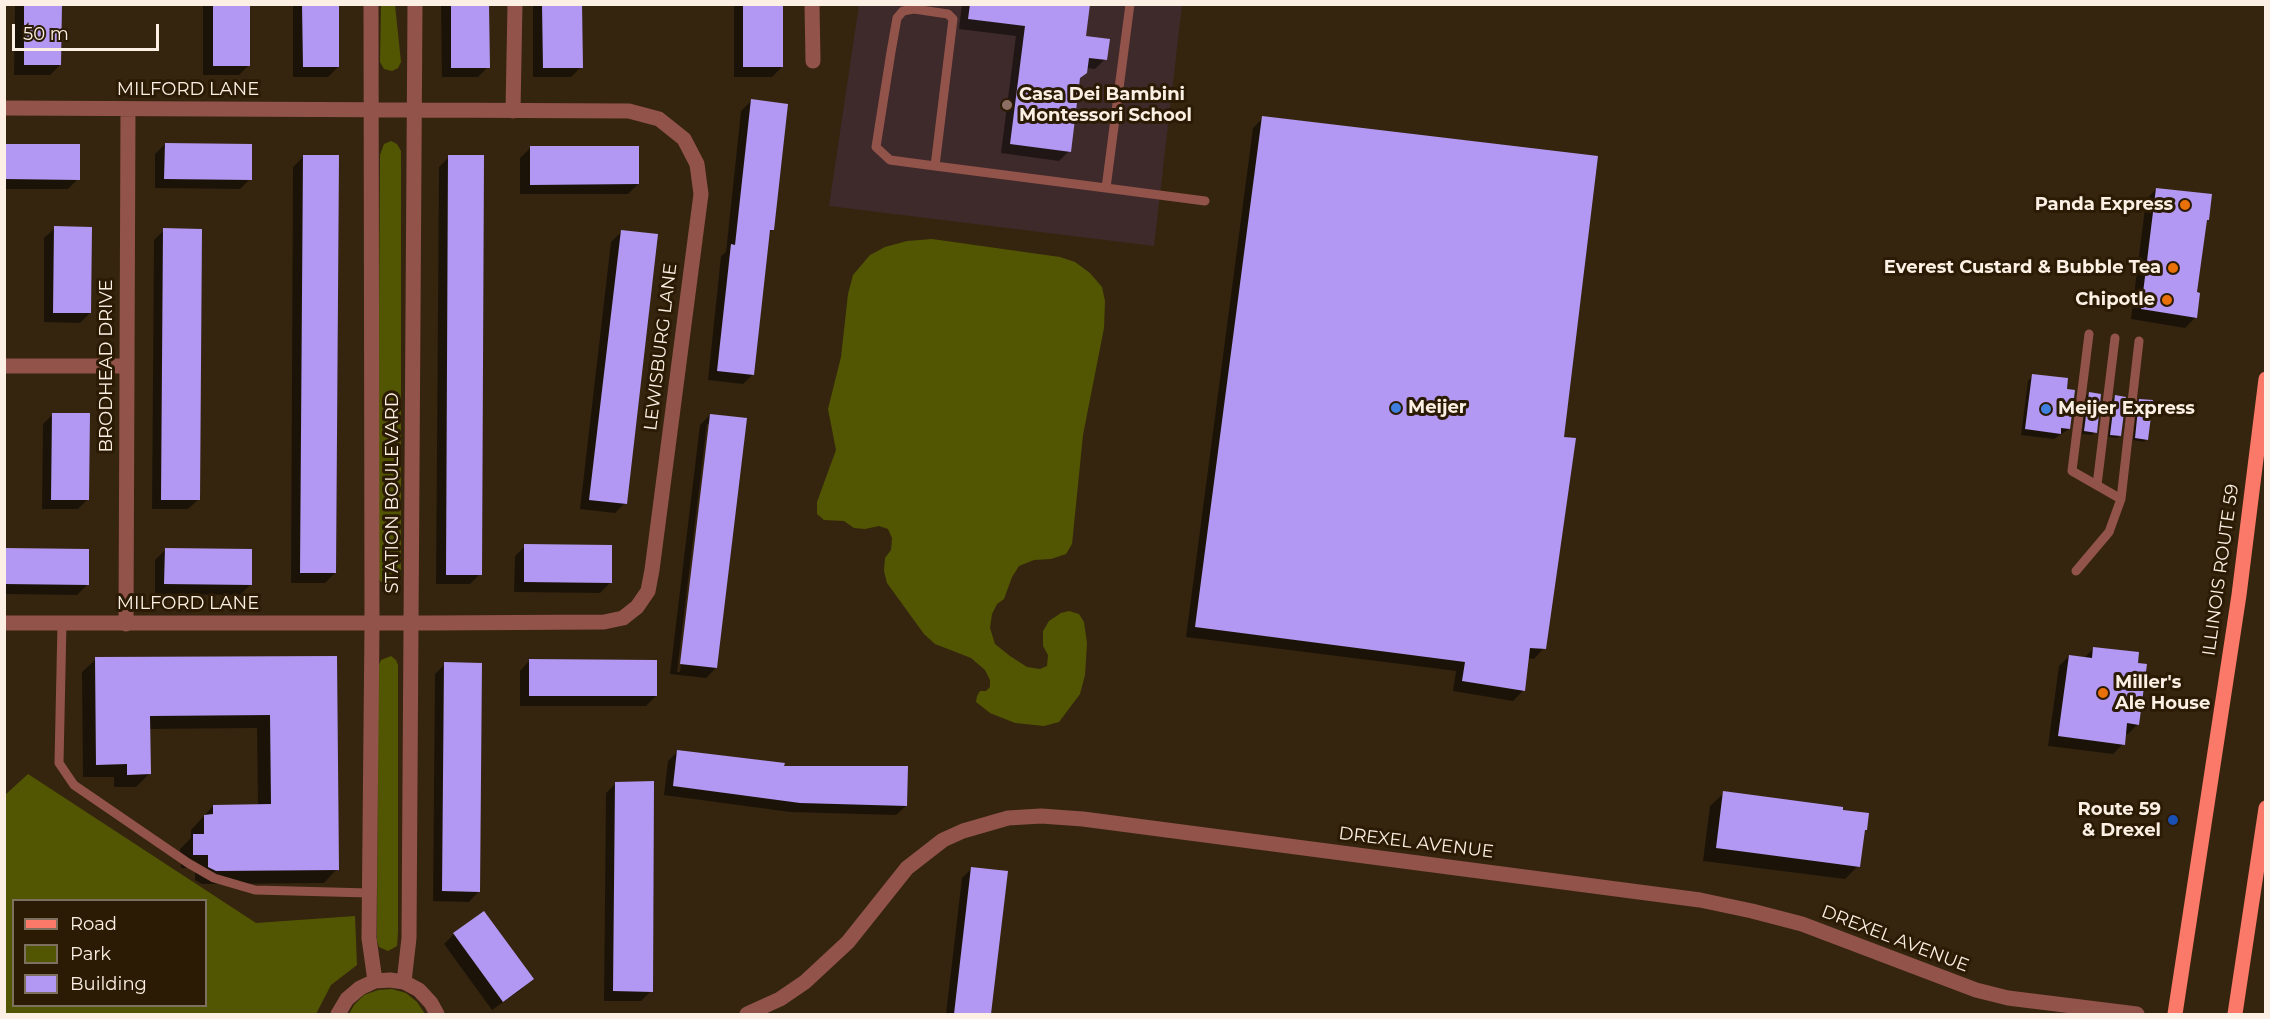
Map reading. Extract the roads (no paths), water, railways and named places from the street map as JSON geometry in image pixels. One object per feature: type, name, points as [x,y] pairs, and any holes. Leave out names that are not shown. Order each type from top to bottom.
[{"type":"main road","name":"ILLINOIS ROUTE 59","points":[[2175,1014],[2239,595],[2265,379]]},
{"type":"main road","points":[[2235,1014],[2265,808]]},
{"type":"street","name":"STATION BOULEVARD","points":[[371,4],[372,624],[369,938],[375,981]]},
{"type":"street","name":"STATION BOULEVARD","points":[[404,982],[409,938],[415,4]]},
{"type":"street","points":[[513,111],[515,4]]},
{"type":"street","points":[[812,4],[813,61]]},
{"type":"street","name":"MILFORD LANE","points":[[4,108],[415,110]]},
{"type":"street","name":"BRODHEAD DRIVE","points":[[126,624],[128,109]]},
{"type":"street","name":"LEWISBURG LANE","points":[[372,624],[604,622],[623,618],[637,607],[648,591],[650,580],[701,194],[697,164],[684,139],[659,119],[629,111],[415,110]]},
{"type":"street","points":[[4,366],[127,366]]},
{"type":"street","name":"MILFORD LANE","points":[[4,623],[372,624]]},
{"type":"street","name":"DREXEL AVENUE","points":[[747,1014],[780,999],[806,982],[848,942],[907,868],[943,840],[963,831],[1008,818],[1041,816],[1083,819],[1700,900],[1752,910],[1802,924],[1986,993],[2008,998],[2137,1014]]},
{"type":"street","points":[[338,1014],[347,999],[360,988],[375,981],[390,980],[404,982],[419,990],[431,1003],[436,1014]]},
{"type":"lane","points":[[1106,188],[1130,4]]},
{"type":"lane","points":[[935,166],[953,19],[948,14],[914,9],[903,11],[897,18],[876,147],[890,160],[935,166],[1205,201]]},
{"type":"lane","points":[[2089,334],[2072,471],[2121,499]]},
{"type":"lane","points":[[2097,485],[2115,338]]},
{"type":"lane","points":[[2076,571],[2109,532],[2121,499],[2139,341]]},
{"type":"lane","points":[[62,623],[59,763],[74,784],[214,878],[255,890],[369,893]]},
{"type":"place","name":"Casa Dei Bambini Montessori School","points":[[1007,105]]},
{"type":"place","name":"Panda Express","points":[[2185,205]]},
{"type":"place","name":"Everest Custard & Bubble Tea","points":[[2173,268]]},
{"type":"place","name":"Chipotle","points":[[2167,300]]},
{"type":"place","name":"Meijer","points":[[1396,408]]},
{"type":"place","name":"Meijer Express","points":[[2046,409]]},
{"type":"place","name":"Miller's Ale House","points":[[2103,693]]},
{"type":"place","name":"Route 59 & Drexel","points":[[2173,820]]}]
